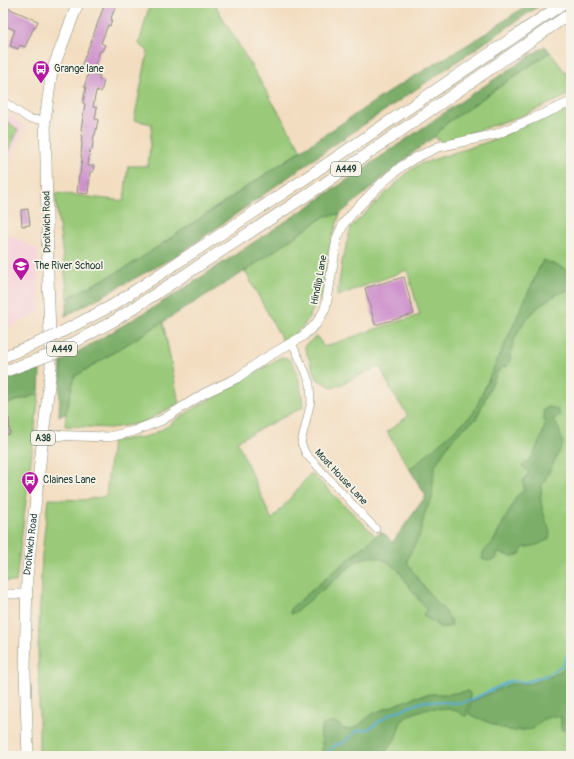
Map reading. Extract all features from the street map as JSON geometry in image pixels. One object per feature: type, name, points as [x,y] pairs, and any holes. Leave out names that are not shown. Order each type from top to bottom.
[{"type":"main road","name":"Droitwich Road","points":[[28,756],[25,672],[28,570],[51,367],[45,120],[52,71],[78,3]]},
{"type":"main road","name":"A449","points":[[3,357],[52,338],[113,305],[307,178],[564,3]]},
{"type":"main road","name":"A449","points":[[3,372],[55,353],[117,319],[318,188],[571,14]]},
{"type":"street","points":[[3,101],[29,119],[45,120]]},
{"type":"street","name":"Hindlip Lane","points":[[44,435],[109,436],[142,429],[162,420],[205,393],[237,378],[268,356],[303,336],[316,324],[325,309],[337,238],[344,223],[382,183],[402,166],[438,147],[496,134],[571,102]]},
{"type":"street","name":"Moat House Lane","points":[[292,343],[310,384],[311,401],[301,443],[306,454],[376,529]]},
{"type":"street","points":[[3,594],[27,594]]},
{"type":"shaded area","points":[[3,110],[25,127],[3,177]]},
{"type":"shaded area","name":"The River School","points":[[3,231],[38,250],[40,312],[3,331]]},
{"type":"green space","points":[[150,3],[214,3],[301,150],[129,266],[68,298],[55,193],[124,201],[128,166],[148,166],[152,124],[134,120],[148,51],[139,44]]},
{"type":"green space","points":[[530,3],[543,3],[328,149],[178,255],[65,316],[68,298],[129,266],[396,87],[482,36]]},
{"type":"green space","points":[[545,46],[550,52],[447,123],[434,137],[340,214],[325,216],[245,271],[74,377],[66,414],[59,416],[61,362],[171,297],[312,204],[466,98]]},
{"type":"green space","points":[[550,52],[571,80],[571,94],[524,115],[443,142],[434,137],[447,123]]},
{"type":"green space","points":[[571,108],[571,756],[39,756],[38,651],[42,555],[48,499],[83,500],[106,496],[112,441],[151,435],[282,357],[287,358],[291,362],[297,373],[303,407],[237,441],[272,520],[311,473],[379,539],[392,543],[426,496],[387,432],[408,416],[391,390],[380,366],[333,388],[317,379],[304,346],[317,336],[324,347],[420,315],[407,270],[337,296],[342,262],[351,227],[408,172],[420,164],[496,139],[534,120]]},
{"type":"green space","points":[[3,118],[18,130],[3,165]]},
{"type":"green space","points":[[340,214],[329,248],[323,293],[304,325],[284,343],[245,271],[325,216]]},
{"type":"green space","points":[[543,260],[571,271],[571,289],[544,302],[523,324],[514,339],[508,366],[503,367],[498,371],[476,419],[451,441],[441,456],[434,468],[432,499],[426,510],[419,537],[409,555],[407,562],[416,576],[451,620],[452,626],[441,628],[423,615],[426,610],[398,570],[391,564],[374,557],[365,558],[356,562],[298,610],[292,614],[290,613],[291,608],[380,532],[386,535],[392,543],[426,496],[410,469],[473,414]]},
{"type":"green space","points":[[163,322],[179,403],[142,423],[111,428],[65,426],[74,377]]},
{"type":"green space","points":[[40,370],[39,394],[3,405],[3,380]]},
{"type":"green space","points":[[39,394],[16,582],[3,581],[3,405]]},
{"type":"green space","points":[[549,407],[557,409],[560,415],[553,420],[560,432],[563,444],[541,490],[542,508],[550,531],[549,539],[537,545],[523,548],[520,554],[512,557],[498,553],[496,559],[488,561],[482,559],[483,552],[493,542],[517,496],[524,490],[523,481],[529,472],[522,466],[533,456],[545,425],[543,410]]},
{"type":"green space","points":[[571,655],[571,730],[561,730],[561,717],[545,718],[533,729],[514,731],[501,728],[469,714],[471,702],[510,684],[529,684],[552,676],[562,670]]},
{"type":"green space","points":[[468,691],[470,693],[470,697],[466,717],[457,711],[428,708],[409,715],[401,722],[395,739],[383,756],[322,756],[322,741],[320,734],[323,725],[334,723],[344,729],[351,729],[358,726],[372,714],[415,697],[429,694],[448,694]]},
{"type":"building","points":[[105,3],[117,3],[111,18],[110,26],[108,25],[101,43],[105,45],[102,51],[100,51],[93,71],[81,67]]},
{"type":"building","points":[[3,6],[38,21],[25,47],[20,45],[18,49],[10,46],[15,30],[3,25]]},
{"type":"building","points":[[89,72],[100,76],[99,80],[104,81],[101,92],[96,91],[93,107],[97,108],[95,119],[98,120],[92,150],[90,150],[88,166],[94,166],[93,172],[90,172],[88,194],[77,193],[82,158],[81,141],[83,130],[81,130],[86,87],[84,87]]},
{"type":"building","points":[[28,209],[30,225],[22,226],[21,210]]},
{"type":"building","points":[[404,277],[414,314],[375,325],[365,288]]},
{"type":"building","points":[[3,418],[9,418],[10,434],[3,435]]},
{"type":"waterway","points":[[328,756],[329,751],[337,744],[342,744],[357,731],[369,729],[390,714],[425,701],[459,703],[471,700],[510,681],[526,682],[547,675],[563,665],[569,651],[571,651]]},
{"type":"place","name":"Grange lane","points":[[41,84]]},
{"type":"place","name":"The River School","points":[[21,281]]},
{"type":"place","name":"Claines Lane","points":[[30,495]]}]
